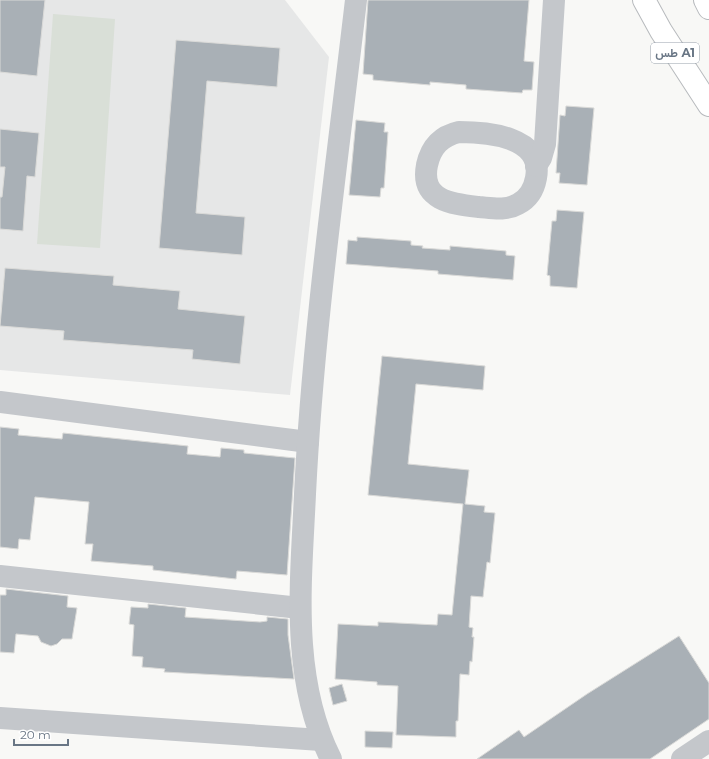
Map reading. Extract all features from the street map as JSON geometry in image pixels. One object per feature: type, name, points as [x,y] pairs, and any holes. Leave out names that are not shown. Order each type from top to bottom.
[{"type":"highway","name":"طس A1","points":[[644,0],[661,31],[709,105]]},
{"type":"highway","points":[[705,0],[709,8]]},
{"type":"street","points":[[331,759],[321,740],[311,707],[300,608],[308,442],[314,364],[356,0]]},
{"type":"street","points":[[536,166],[529,151],[517,141],[509,138],[459,132],[445,137],[432,149],[428,158],[426,178],[431,190],[445,202],[502,209],[519,204],[526,199],[535,183],[536,166],[541,158],[544,144],[554,0]]},
{"type":"street","points":[[0,402],[308,442]]},
{"type":"street","points":[[0,576],[300,608]]},
{"type":"street","points":[[0,718],[321,740]]},
{"type":"street","points":[[682,759],[709,741]]},
{"type":"shaded area","points":[[0,0],[285,0],[329,57],[290,395],[0,370]]},
{"type":"shaded area","points":[[53,14],[115,19],[100,248],[37,244]]},
{"type":"building","points":[[0,0],[45,0],[37,76],[0,72]]},
{"type":"building","points":[[368,0],[529,0],[524,61],[534,62],[532,90],[523,90],[522,93],[466,89],[466,85],[430,82],[430,85],[373,80],[373,75],[363,74]]},
{"type":"building","points":[[176,40],[280,48],[277,87],[207,81],[196,213],[245,217],[242,255],[159,248]]},
{"type":"building","points":[[566,106],[594,108],[587,185],[559,183],[560,173],[556,173],[560,115],[565,116]]},
{"type":"building","points":[[356,120],[385,123],[384,132],[388,132],[384,188],[381,188],[380,197],[349,195]]},
{"type":"building","points":[[0,129],[39,133],[35,177],[27,176],[23,231],[0,229],[0,197],[2,197],[5,167],[0,167]]},
{"type":"building","points":[[557,210],[584,212],[577,288],[550,286],[550,276],[547,275],[552,221],[556,221]]},
{"type":"building","points":[[357,237],[411,241],[411,245],[423,246],[422,248],[450,250],[450,246],[506,251],[506,255],[515,256],[513,280],[438,274],[438,271],[346,264],[348,240],[357,241]]},
{"type":"building","points":[[5,268],[114,276],[113,285],[180,291],[178,309],[245,316],[240,364],[192,359],[193,350],[63,340],[64,331],[0,326]]},
{"type":"building","points":[[382,356],[485,366],[483,390],[416,384],[408,464],[469,470],[465,504],[485,506],[484,512],[495,513],[490,563],[487,562],[483,597],[471,596],[469,627],[473,628],[472,637],[474,637],[472,662],[470,661],[469,675],[460,674],[456,737],[396,735],[398,686],[377,685],[377,682],[335,679],[338,624],[378,626],[378,622],[437,625],[438,614],[452,615],[463,504],[368,495]]},
{"type":"building","points":[[0,427],[19,429],[18,435],[62,439],[63,433],[188,446],[187,454],[220,457],[221,448],[244,450],[244,453],[295,458],[287,575],[237,571],[236,579],[153,570],[153,566],[91,561],[93,544],[85,544],[89,502],[35,497],[30,540],[19,539],[18,549],[0,547]]},
{"type":"building","points":[[6,589],[68,596],[67,607],[77,608],[72,639],[62,639],[57,644],[51,646],[41,642],[38,636],[16,634],[14,653],[0,652],[0,595],[6,595]]},
{"type":"building","points":[[148,604],[186,608],[185,617],[260,622],[267,621],[267,617],[288,619],[288,635],[294,679],[164,672],[165,669],[142,667],[143,657],[132,656],[134,625],[129,624],[131,607],[148,608]]},
{"type":"building","points":[[679,636],[709,683],[709,719],[650,759],[477,759],[519,730],[524,737],[587,694]]},
{"type":"building","points":[[342,684],[347,701],[333,705],[329,688]]},
{"type":"building","points":[[365,731],[393,732],[392,748],[365,747]]}]
